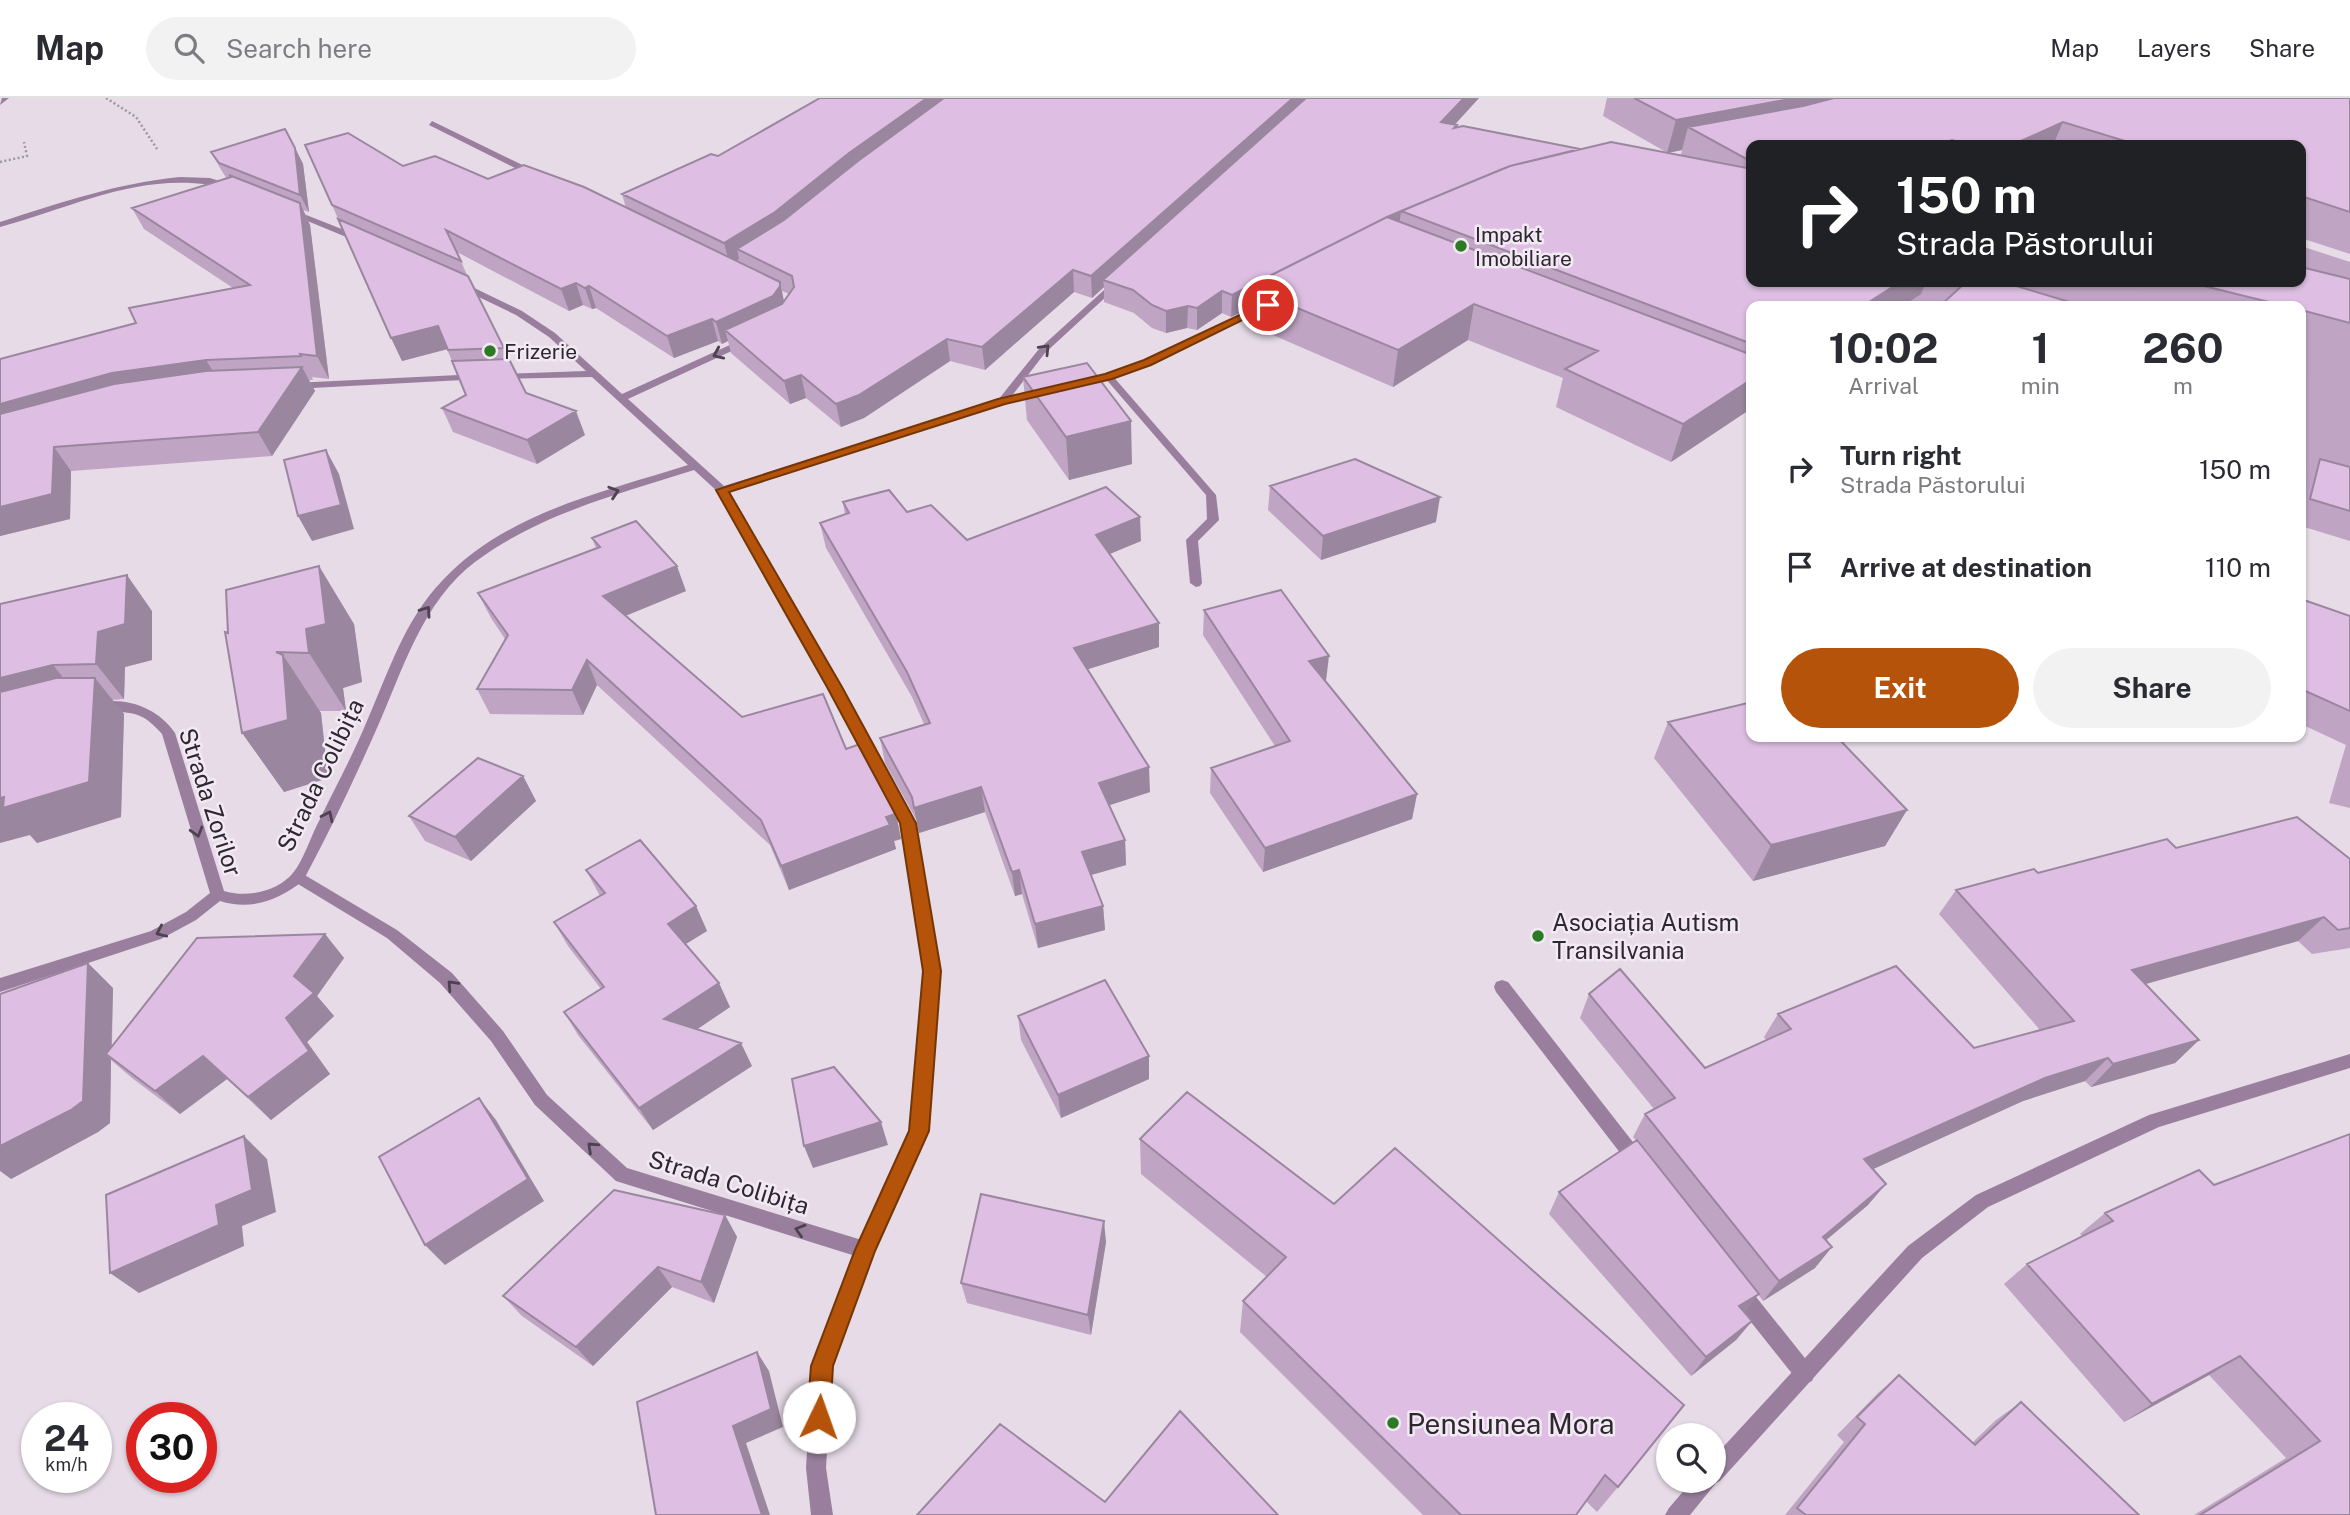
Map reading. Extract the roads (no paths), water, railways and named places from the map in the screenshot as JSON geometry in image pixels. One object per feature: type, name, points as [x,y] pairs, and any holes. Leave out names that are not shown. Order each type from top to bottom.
[{"type":"street","points":[[0,103],[6,98]]},
{"type":"street","points":[[432,123],[543,179]]},
{"type":"street","points":[[0,225],[122,189],[176,179],[218,181],[243,191]]},
{"type":"street","points":[[280,206],[367,243]]},
{"type":"street","points":[[1002,402],[1042,351],[1124,276]]},
{"type":"street","points":[[451,280],[498,302],[552,335],[722,490],[835,687],[908,823],[932,971],[919,1131],[865,1250],[822,1366],[816,1468],[822,1515]]},
{"type":"street","points":[[1068,386],[1148,362],[1268,305]]},
{"type":"street","points":[[621,398],[755,337]]},
{"type":"street","points":[[279,387],[594,373]]},
{"type":"street","points":[[1108,376],[1211,495],[1213,520],[1192,540],[1196,583]]},
{"type":"street","points":[[722,490],[1002,402],[1055,389]]},
{"type":"street","name":"Strada Colibița","points":[[696,466],[580,503],[526,526],[481,553],[446,583],[420,617],[359,753],[298,877],[392,934],[446,978],[497,1036],[541,1100],[622,1175],[865,1250]]},
{"type":"street","name":"Strada Zorilor","points":[[81,708],[120,705],[139,709],[156,717],[168,733],[218,895]]},
{"type":"street","points":[[0,985],[156,935],[191,916],[218,895],[233,901],[256,900],[281,891],[298,877]]},
{"type":"street","points":[[1502,987],[1646,1171]]},
{"type":"street","points":[[1726,1460],[1915,1252],[1982,1201],[2155,1120],[2346,1067]]},
{"type":"street","points":[[1730,1280],[1805,1374]]},
{"type":"street","points":[[1676,1515],[1695,1493]]},
{"type":"place","name":"Impakt Imobiliare","points":[[1461,246]]},
{"type":"place","name":"Frizerie","points":[[490,351]]},
{"type":"place","name":"Asociația Autism Transilvania","points":[[1538,936]]},
{"type":"place","name":"Pensiunea Mora","points":[[1393,1423]]}]
